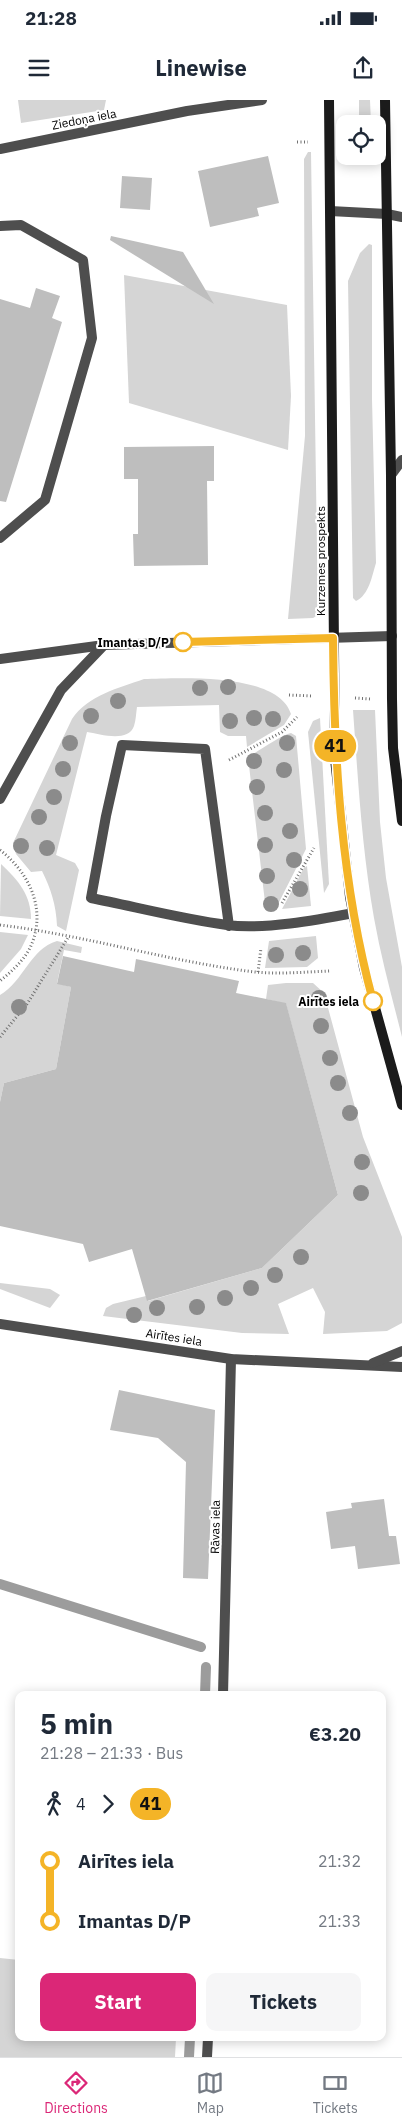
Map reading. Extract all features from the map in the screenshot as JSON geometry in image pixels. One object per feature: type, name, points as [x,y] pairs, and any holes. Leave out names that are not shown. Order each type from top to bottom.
[{"type":"main road","name":"Kurzemes prospekts","points":[[329,100],[335,759],[350,897],[364,968],[402,1105]]},
{"type":"main road","points":[[385,100],[393,748],[402,822]]},
{"type":"street","name":"Ziedoņa iela","points":[[0,149],[178,113],[262,100]]},
{"type":"street","points":[[330,211],[387,214],[402,217]]},
{"type":"street","points":[[0,226],[21,225],[83,260],[92,338],[44,500],[0,538]]},
{"type":"street","points":[[391,475],[402,460]]},
{"type":"street","points":[[0,659],[104,645],[392,636]]},
{"type":"street","points":[[0,799],[61,690],[104,645]]},
{"type":"street","points":[[229,926],[205,749],[122,745],[106,816],[91,898],[229,926],[271,925],[354,913]]},
{"type":"street","name":"Airītes iela","points":[[0,1324],[231,1359],[368,1364],[402,1351]]},
{"type":"street","name":"Rāvas iela","points":[[223,1691],[231,1359]]},
{"type":"street","points":[[368,1364],[402,1367]]},
{"type":"street","points":[[207,2057],[208,2041]]},
{"type":"path","points":[[297,142],[311,142]]},
{"type":"path","points":[[289,694],[317,697]]},
{"type":"path","points":[[354,698],[375,699]]},
{"type":"path","points":[[208,770],[282,732],[296,716]]},
{"type":"path","points":[[278,910],[314,848]]},
{"type":"path","points":[[0,850],[20,870],[31,887],[37,907],[36,929],[28,950],[16,967],[0,982]]},
{"type":"path","points":[[0,925],[36,929],[258,972],[330,971]]},
{"type":"path","points":[[0,1037],[27,1004],[69,936]]},
{"type":"path","points":[[258,972],[262,941]]},
{"type":"shaded area","points":[[18,100],[106,100],[104,110],[21,123]]},
{"type":"shaded area","points":[[359,100],[370,100],[371,115],[359,115]]},
{"type":"shaded area","points":[[308,152],[311,152],[318,615],[313,618],[288,619],[305,436],[304,159]]},
{"type":"shaded area","points":[[369,244],[372,245],[372,399],[376,563],[367,590],[356,601],[353,598],[348,281],[360,253]]},
{"type":"shaded area","points":[[124,275],[287,305],[291,396],[288,450],[129,403]]},
{"type":"shaded area","points":[[144,679],[226,680],[248,684],[268,691],[282,700],[291,714],[284,725],[247,747],[246,736],[228,736],[220,732],[219,705],[137,707],[134,726],[126,734],[113,736],[87,732],[56,855],[75,863],[79,870],[66,931],[57,926],[56,911],[42,871],[31,872],[16,854],[13,843],[72,719],[86,704],[95,698],[114,689]]},
{"type":"shaded area","points":[[353,710],[375,710],[380,822],[386,878],[402,967],[402,1037],[380,948],[366,866]]},
{"type":"shaded area","points":[[320,718],[329,884],[324,893],[308,732],[313,721]]},
{"type":"shaded area","points":[[291,733],[296,736],[306,849],[275,910],[266,911],[248,757]]},
{"type":"shaded area","points":[[1,864],[13,876],[26,895],[31,919],[0,916]]},
{"type":"shaded area","points":[[307,866],[311,906],[282,909],[304,868]]},
{"type":"shaded area","points":[[0,932],[28,935],[21,949],[0,973]]},
{"type":"shaded area","points":[[316,936],[318,958],[307,967],[265,968],[269,941]]},
{"type":"shaded area","points":[[57,941],[82,947],[81,953],[64,950],[57,983],[71,987],[56,1069],[4,1083],[0,1102],[0,995],[15,982],[40,951]]},
{"type":"shaded area","points":[[313,983],[324,993],[363,1137],[402,1237],[402,1323],[387,1331],[323,1334],[325,1312],[313,1288],[278,1304],[289,1334],[242,1333],[103,1316],[106,1308],[113,1304],[146,1296],[148,1301],[262,1268],[338,1195],[286,1004],[266,999],[268,985]]},
{"type":"shaded area","points":[[0,1283],[50,1289],[60,1295],[50,1308],[0,1289]]},
{"type":"shaded area","points":[[0,1958],[15,1960],[15,2041],[176,2041],[175,2057],[0,2057]]},
{"type":"building","points":[[268,156],[279,203],[257,208],[259,216],[210,227],[198,171]]},
{"type":"building","points":[[122,176],[152,178],[150,210],[120,208]]},
{"type":"building","points":[[111,236],[183,252],[214,304],[110,240]]},
{"type":"building","points":[[36,288],[60,296],[52,318],[62,322],[6,502],[0,501],[0,299],[30,308]]},
{"type":"building","points":[[214,446],[214,481],[207,481],[208,565],[134,566],[133,534],[138,534],[138,479],[124,479],[124,447]]},
{"type":"building","points":[[63,956],[134,972],[136,959],[239,981],[236,993],[286,1003],[338,1195],[262,1268],[147,1301],[132,1249],[89,1262],[83,1244],[0,1226],[0,1102],[4,1083],[56,1069],[71,987],[57,984]]},
{"type":"building","points":[[119,1390],[215,1410],[208,1579],[183,1578],[186,1462],[158,1438],[110,1430]]},
{"type":"building","points":[[384,1499],[389,1536],[396,1536],[400,1564],[358,1569],[355,1546],[331,1549],[326,1512],[352,1508],[351,1503]]},
{"type":"waterway","points":[[0,1584],[201,1647]]},
{"type":"waterway","points":[[205,1691],[206,1667]]},
{"type":"waterway","points":[[189,2057],[190,2041]]},
{"type":"bus line","name":"41","points":[[183,642],[333,638],[335,759],[350,897],[364,968],[373,1001]]},
{"type":"place","name":"Imantas D/P","points":[[183,642]]},
{"type":"place","name":"Airītes iela","points":[[373,1001]]}]
